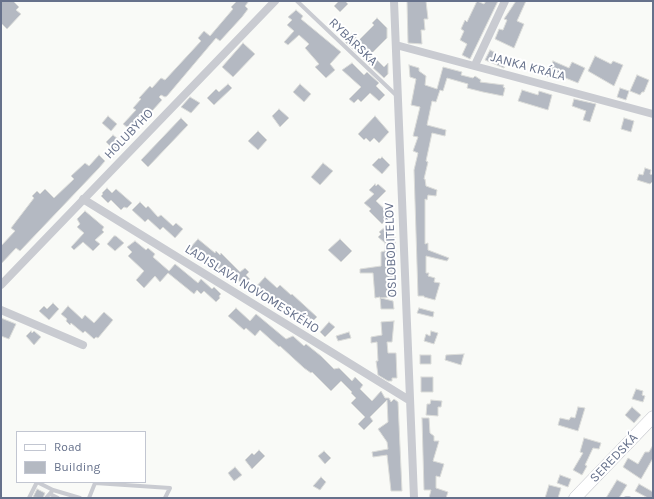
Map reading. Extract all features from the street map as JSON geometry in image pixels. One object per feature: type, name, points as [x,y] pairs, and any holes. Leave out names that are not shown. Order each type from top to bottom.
[{"type":"street","name":"HOLUBYHO","points":[[1,285],[275,1]]},
{"type":"street","name":"OSLOBODITEĽOV","points":[[394,1],[414,498]]},
{"type":"street","points":[[475,65],[505,1]]},
{"type":"street","name":"JANKA KRÁĽA","points":[[396,45],[653,114]]},
{"type":"street","name":"LADISLAVA NOVOMESKÉHO","points":[[83,199],[409,400]]},
{"type":"street","points":[[1,310],[83,345]]},
{"type":"street","name":"SEREDSKÁ","points":[[575,498],[653,417]]},
{"type":"lane","name":"RYBÁRSKA","points":[[296,1],[397,96]]},
{"type":"lane","points":[[29,498],[36,483]]},
{"type":"lane","points":[[39,483],[53,490],[80,498]]},
{"type":"lane","points":[[89,498],[95,484],[170,488],[165,498]]},
{"type":"lane","points":[[46,498],[53,490]]},
{"type":"lane","points":[[50,494],[58,498]]},
{"type":"building","points":[[1,1],[13,1],[19,7],[16,10],[21,14],[7,29],[1,23]]},
{"type":"building","points":[[237,1],[249,1],[245,6],[248,9],[220,41],[216,38],[167,96],[165,97],[161,95],[159,97],[162,100],[133,132],[123,124],[136,110],[133,108],[141,99],[139,98],[150,86],[152,88],[161,78],[165,80],[201,41],[198,38],[204,31],[210,36],[233,9],[231,7]]},
{"type":"building","points":[[339,1],[345,1],[348,4],[340,12],[334,6]]},
{"type":"building","points":[[407,1],[426,1],[428,19],[424,19],[425,30],[421,30],[422,44],[408,43]]},
{"type":"building","points":[[477,1],[484,4],[486,1],[498,1],[470,59],[462,55],[467,44],[460,40],[464,31],[461,29],[465,20],[467,22]]},
{"type":"building","points":[[516,1],[526,1],[517,21],[524,24],[514,48],[495,39],[499,29],[503,30],[507,20],[504,19]]},
{"type":"building","points":[[296,10],[303,16],[301,19],[341,52],[330,64],[335,70],[326,78],[315,67],[319,64],[305,48],[309,44],[299,35],[288,45],[284,42],[294,31],[287,25],[292,20],[288,17]]},
{"type":"building","points":[[377,18],[387,28],[387,38],[371,54],[384,67],[388,63],[388,74],[384,78],[344,41],[348,34],[356,34],[356,43],[374,25],[372,23]]},
{"type":"building","points":[[243,43],[255,54],[233,77],[222,67]]},
{"type":"building","points":[[490,50],[500,55],[499,57],[507,61],[504,68],[485,60]]},
{"type":"building","points":[[595,56],[611,64],[613,61],[623,65],[614,86],[588,71]]},
{"type":"building","points":[[553,61],[569,68],[572,62],[585,68],[578,83],[553,73],[551,78],[542,75],[545,68],[550,70]]},
{"type":"building","points":[[352,63],[364,75],[367,72],[379,83],[376,86],[385,95],[379,101],[370,93],[361,102],[358,99],[354,103],[349,99],[361,87],[342,70]]},
{"type":"building","points":[[409,65],[419,68],[419,71],[426,76],[425,85],[437,89],[443,67],[462,72],[461,75],[473,78],[475,76],[481,80],[480,82],[504,85],[503,87],[505,88],[503,96],[467,88],[468,84],[447,78],[443,91],[440,90],[436,102],[432,101],[427,125],[446,130],[445,136],[432,133],[426,161],[428,162],[424,179],[426,186],[437,190],[436,196],[428,195],[427,200],[425,199],[425,244],[428,243],[428,250],[449,258],[447,261],[426,256],[426,273],[429,273],[428,276],[435,278],[434,282],[440,283],[435,300],[424,296],[418,296],[414,170],[418,153],[413,151],[418,137],[413,136],[420,107],[411,105],[416,79],[410,77]]},
{"type":"building","points":[[637,75],[649,80],[644,92],[640,95],[630,91]]},
{"type":"building","points":[[228,84],[232,88],[214,105],[207,98],[216,89],[219,92]]},
{"type":"building","points":[[300,84],[311,94],[304,102],[293,92]]},
{"type":"building","points":[[620,88],[629,91],[626,100],[617,97]]},
{"type":"building","points":[[522,90],[538,95],[539,91],[552,95],[548,110],[518,101]]},
{"type":"building","points":[[190,97],[200,103],[191,113],[181,107]]},
{"type":"building","points":[[574,99],[596,104],[590,122],[583,120],[586,111],[572,106]]},
{"type":"building","points":[[279,109],[289,118],[280,127],[272,116]]},
{"type":"building","points":[[108,116],[117,124],[111,131],[102,123]]},
{"type":"building","points":[[375,116],[389,132],[379,143],[374,138],[370,142],[366,138],[364,140],[358,134]]},
{"type":"building","points":[[181,118],[188,125],[148,167],[141,160]]},
{"type":"building","points":[[624,118],[634,121],[631,132],[621,129]]},
{"type":"building","points":[[258,131],[267,140],[258,150],[248,141]]},
{"type":"building","points":[[113,135],[123,143],[115,151],[106,142]]},
{"type":"building","points":[[99,155],[105,161],[99,168],[20,251],[16,248],[1,264],[1,246],[15,231],[11,228],[34,198],[32,196],[37,191],[40,194],[45,189],[54,198],[74,179],[71,176],[85,163],[89,166]]},
{"type":"building","points":[[382,157],[390,165],[382,174],[372,165]]},
{"type":"building","points":[[323,163],[333,171],[320,185],[311,177]]},
{"type":"building","points":[[645,168],[651,170],[650,174],[653,175],[653,181],[650,184],[637,180],[639,174],[643,175]]},
{"type":"building","points":[[375,184],[376,186],[378,184],[386,191],[376,201],[391,215],[382,224],[369,211],[371,209],[364,203],[374,194],[369,190]]},
{"type":"building","points":[[107,188],[112,193],[116,189],[132,203],[127,208],[124,207],[121,210],[111,200],[108,203],[101,196]]},
{"type":"building","points":[[140,202],[146,208],[148,206],[158,217],[161,215],[173,226],[176,223],[183,229],[175,238],[163,227],[160,230],[148,219],[145,222],[132,210]]},
{"type":"building","points":[[85,211],[104,227],[102,230],[104,232],[95,240],[100,244],[93,251],[83,242],[74,250],[71,247],[84,233],[77,227],[80,224],[77,219]]},
{"type":"building","points":[[385,227],[395,236],[396,255],[392,256],[393,297],[381,298],[393,301],[394,309],[381,309],[380,297],[375,298],[373,273],[360,273],[360,269],[381,266],[381,252],[385,251],[385,243],[378,237],[381,234],[379,232]]},
{"type":"building","points":[[114,236],[124,243],[115,251],[107,244]]},
{"type":"building","points":[[198,239],[215,253],[216,251],[220,255],[221,253],[240,272],[245,268],[249,272],[246,275],[250,279],[244,285],[230,274],[225,275],[215,265],[213,267],[204,259],[203,260],[196,255],[189,249]]},
{"type":"building","points":[[340,239],[352,251],[341,262],[328,250]]},
{"type":"building","points":[[135,241],[146,250],[148,248],[155,254],[153,257],[169,271],[175,264],[198,283],[201,279],[212,289],[214,287],[221,294],[219,296],[220,298],[216,302],[204,291],[201,294],[197,290],[194,294],[168,273],[160,282],[155,276],[144,288],[136,280],[144,271],[128,256],[132,252],[127,247]]},
{"type":"building","points":[[265,277],[277,288],[280,285],[291,295],[292,294],[317,317],[308,326],[280,300],[277,304],[265,293],[262,296],[254,289]]},
{"type":"building","points":[[53,303],[59,309],[49,320],[39,311],[44,306],[47,309]]},
{"type":"building","points":[[68,306],[82,319],[85,315],[94,323],[104,312],[113,320],[98,338],[96,337],[94,339],[85,331],[83,333],[71,323],[70,325],[66,321],[67,319],[61,314]]},
{"type":"building","points":[[236,308],[250,321],[256,314],[286,339],[293,336],[304,346],[306,344],[334,369],[339,368],[352,381],[355,377],[363,385],[360,389],[372,401],[381,391],[385,398],[389,398],[391,402],[394,399],[398,402],[402,491],[391,491],[387,455],[373,457],[372,452],[388,449],[387,442],[378,429],[388,422],[387,400],[370,417],[373,421],[364,430],[358,424],[365,417],[351,403],[356,398],[341,381],[331,391],[312,372],[311,373],[304,368],[260,330],[255,336],[246,328],[244,330],[228,316]]},
{"type":"building","points":[[419,308],[434,312],[433,317],[417,313]]},
{"type":"building","points":[[1,318],[16,324],[9,339],[1,336]]},
{"type":"building","points":[[394,321],[392,342],[387,342],[388,353],[396,353],[397,378],[392,378],[392,381],[388,381],[378,375],[376,361],[378,361],[377,342],[371,343],[371,337],[382,335],[381,322]]},
{"type":"building","points":[[329,322],[335,327],[325,337],[320,332]]},
{"type":"building","points":[[31,331],[32,333],[34,331],[41,337],[34,345],[26,336]]},
{"type":"building","points":[[431,331],[438,333],[434,344],[424,341],[426,334],[430,336]]},
{"type":"building","points":[[349,332],[351,338],[338,341],[336,336]]},
{"type":"building","points":[[464,354],[461,365],[445,360],[446,355]]},
{"type":"building","points":[[420,355],[431,355],[431,364],[420,364]]},
{"type":"building","points":[[421,377],[433,377],[433,392],[421,392]]},
{"type":"building","points":[[636,389],[643,391],[642,395],[645,396],[643,402],[632,399]]},
{"type":"building","points":[[431,400],[442,401],[441,407],[438,407],[438,416],[426,415],[427,404],[430,404]]},
{"type":"building","points":[[578,407],[585,408],[578,431],[558,425],[560,418],[569,420],[571,417],[575,418]]},
{"type":"building","points":[[632,407],[641,415],[634,423],[625,415]]},
{"type":"building","points":[[422,418],[429,418],[430,433],[434,436],[434,441],[439,441],[433,461],[444,464],[440,477],[436,476],[436,488],[448,492],[446,498],[429,498],[431,490],[424,490]]},
{"type":"building","points":[[584,438],[601,443],[599,449],[593,448],[585,465],[587,466],[582,475],[573,470],[583,453],[580,452]]},
{"type":"building","points":[[653,445],[653,458],[641,479],[623,467],[628,458],[638,464],[645,452],[649,452]]},
{"type":"building","points":[[259,450],[265,456],[252,469],[245,460],[252,453],[254,455]]},
{"type":"building","points":[[324,451],[331,458],[325,464],[318,456]]},
{"type":"building","points":[[235,467],[242,475],[234,481],[228,473]]},
{"type":"building","points":[[560,475],[571,479],[568,487],[557,483]]},
{"type":"building","points":[[321,477],[326,482],[320,490],[313,486]]},
{"type":"building","points":[[617,480],[627,485],[619,498],[606,498]]},
{"type":"building","points":[[639,484],[653,492],[653,498],[648,498],[635,491]]},
{"type":"building","points":[[549,485],[561,488],[558,498],[545,498]]},
{"type":"building","points":[[37,489],[45,493],[43,498],[33,497]]}]
